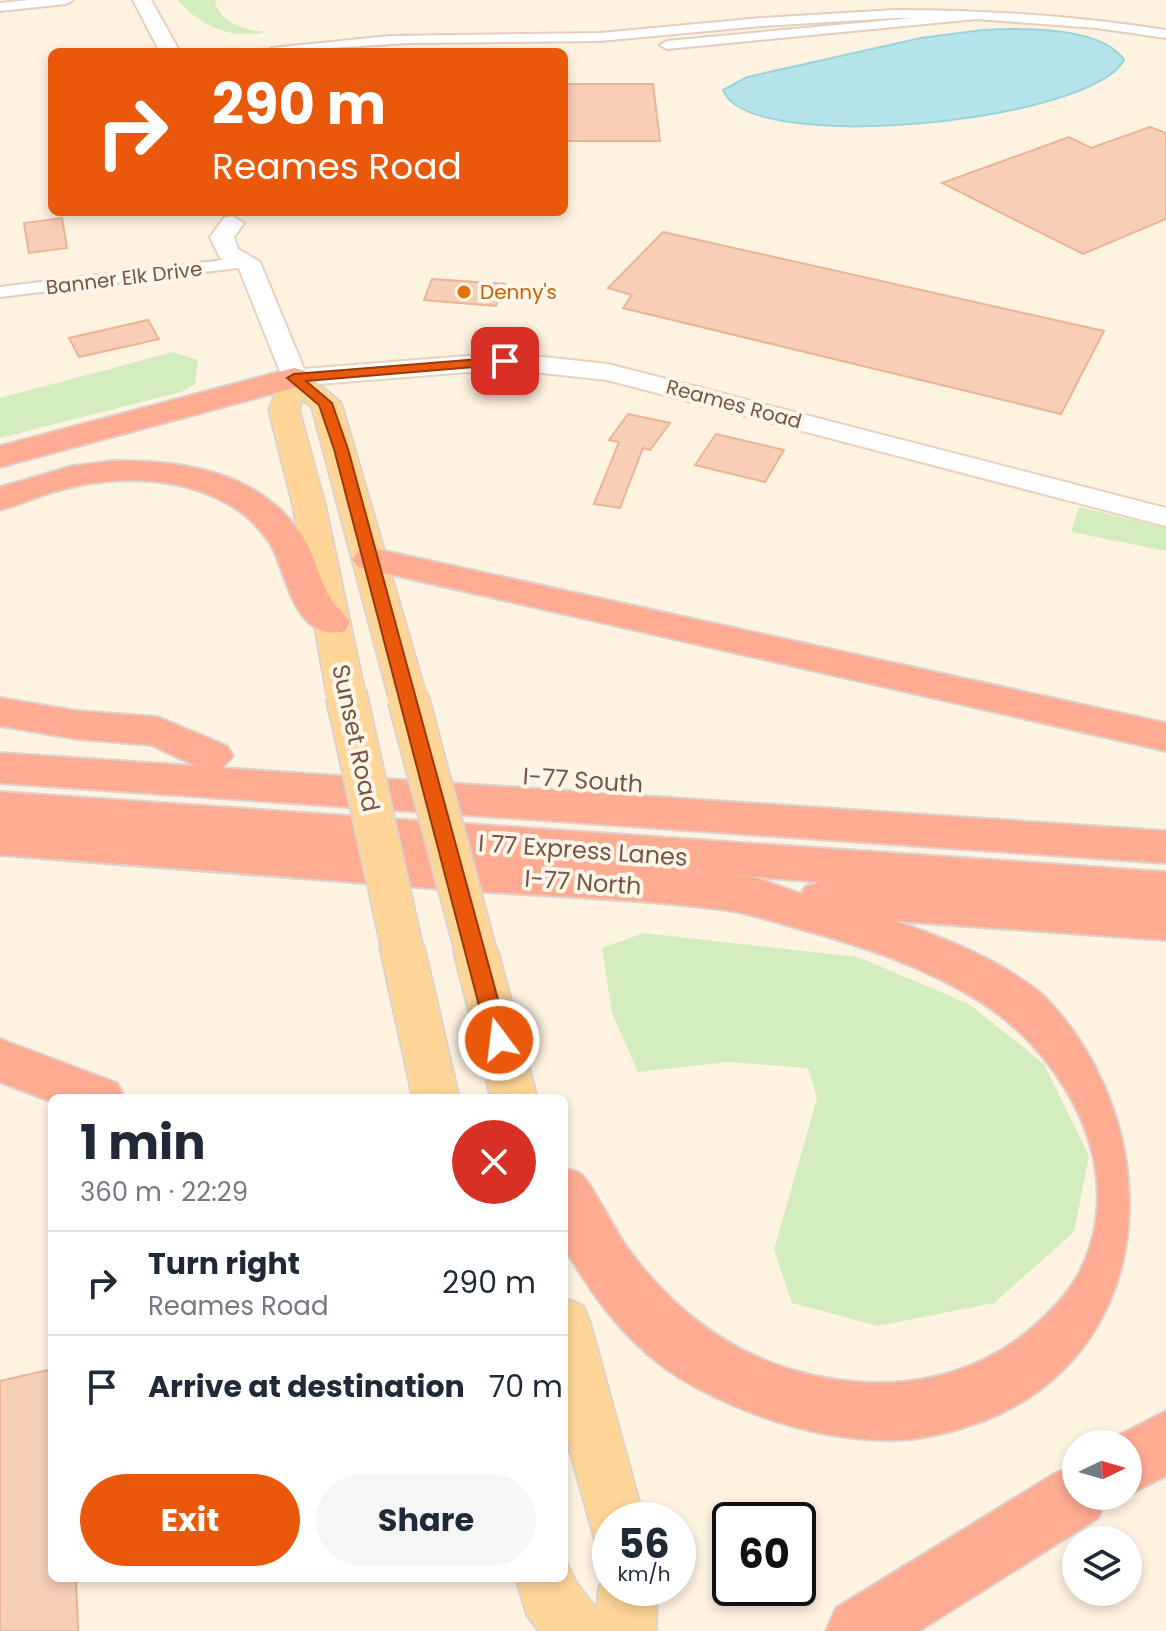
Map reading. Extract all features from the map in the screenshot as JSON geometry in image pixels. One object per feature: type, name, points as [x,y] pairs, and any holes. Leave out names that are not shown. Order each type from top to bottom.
[{"type":"highway","points":[[0,457],[294,378]]},
{"type":"highway","points":[[0,499],[59,479],[108,473],[158,472],[218,485],[252,503],[275,526],[296,559],[314,610],[331,622]]},
{"type":"highway","points":[[371,559],[1166,737]]},
{"type":"highway","points":[[0,712],[77,725],[158,731],[212,756]]},
{"type":"highway","name":"I-77 South","points":[[0,740],[1166,817]]},
{"type":"highway","name":"I 77 Express Lanes","points":[[0,768],[1166,847]]},
{"type":"highway","name":"I 77 Express Lanes","points":[[0,808],[1166,889]]},
{"type":"highway","name":"I-77 North","points":[[0,839],[1166,922]]},
{"type":"highway","points":[[568,1200],[583,1230],[611,1268],[651,1317],[696,1357],[762,1391],[839,1410],[888,1412],[947,1405],[1009,1382],[1056,1348],[1091,1306],[1104,1284],[1121,1232],[1124,1207],[1120,1157],[1097,1091],[1065,1046],[1014,999],[951,963],[862,930],[727,892]]},
{"type":"highway","points":[[0,1060],[89,1094]]},
{"type":"highway","points":[[1142,1456],[1166,1441]]},
{"type":"highway","points":[[859,1631],[1062,1505]]},
{"type":"main road","points":[[142,0],[168,48]]},
{"type":"main road","points":[[243,234],[294,378],[326,403],[371,559],[513,1094]]},
{"type":"main road","name":"Reames Road","points":[[294,378],[505,361],[608,372],[1166,517]]},
{"type":"main road","name":"Sunset Road","points":[[294,378],[284,410],[309,505],[346,694],[435,1094]]},
{"type":"main road","points":[[568,1338],[610,1502]]},
{"type":"main road","points":[[546,1582],[548,1594],[576,1631]]},
{"type":"main road","points":[[626,1631],[627,1606]]},
{"type":"street","points":[[0,7],[66,0]]},
{"type":"street","points":[[310,48],[397,39],[623,35],[858,6],[930,1],[983,7],[1037,8],[1100,17],[1166,34]]},
{"type":"street","points":[[408,48],[624,47],[740,41],[983,7]]},
{"type":"street","points":[[1037,8],[1166,47]]},
{"type":"street","points":[[735,21],[746,32],[740,41]]},
{"type":"street","name":"Banner Elk Drive","points":[[0,292],[243,234]]},
{"type":"green space","points":[[178,0],[215,0],[217,8],[227,20],[266,32],[241,34],[217,29],[196,17]]},
{"type":"green space","points":[[173,352],[198,360],[195,384],[181,392],[0,438],[0,398]]},
{"type":"green space","points":[[1079,507],[1166,528],[1166,551],[1071,532]]},
{"type":"green space","points":[[644,933],[858,957],[969,1004],[1044,1064],[1089,1156],[1074,1232],[994,1303],[878,1326],[792,1303],[774,1250],[817,1098],[808,1068],[729,1062],[638,1072],[612,1013],[602,948]]},
{"type":"water","points":[[982,30],[1038,30],[1079,35],[1113,49],[1124,60],[1098,82],[1051,100],[989,114],[920,123],[852,126],[792,122],[746,110],[723,90],[747,77],[921,38]]},
{"type":"building","points":[[568,84],[653,84],[660,141],[568,141]]},
{"type":"building","points":[[1150,127],[1166,133],[1166,219],[1083,254],[942,183],[1069,137],[1091,148]]},
{"type":"building","points":[[62,218],[67,248],[29,253],[24,223]]},
{"type":"building","points":[[663,232],[1104,331],[1061,414],[623,308],[632,295],[608,288]]},
{"type":"building","name":"Denny's","points":[[432,279],[505,284],[496,306],[424,300]]},
{"type":"building","points":[[148,320],[159,339],[79,357],[69,338]]},
{"type":"building","points":[[628,414],[670,423],[650,450],[643,448],[620,508],[594,504],[619,442],[609,440]]},
{"type":"building","points":[[716,434],[784,450],[765,482],[695,465]]},
{"type":"building","points":[[48,1370],[48,1582],[76,1582],[78,1631],[0,1631],[0,1381]]},
{"type":"place","name":"Denny's","points":[[464,292]]},
{"type":"route","points":[[499,1040],[341,449],[326,403],[294,378],[425,365],[505,361]]}]
